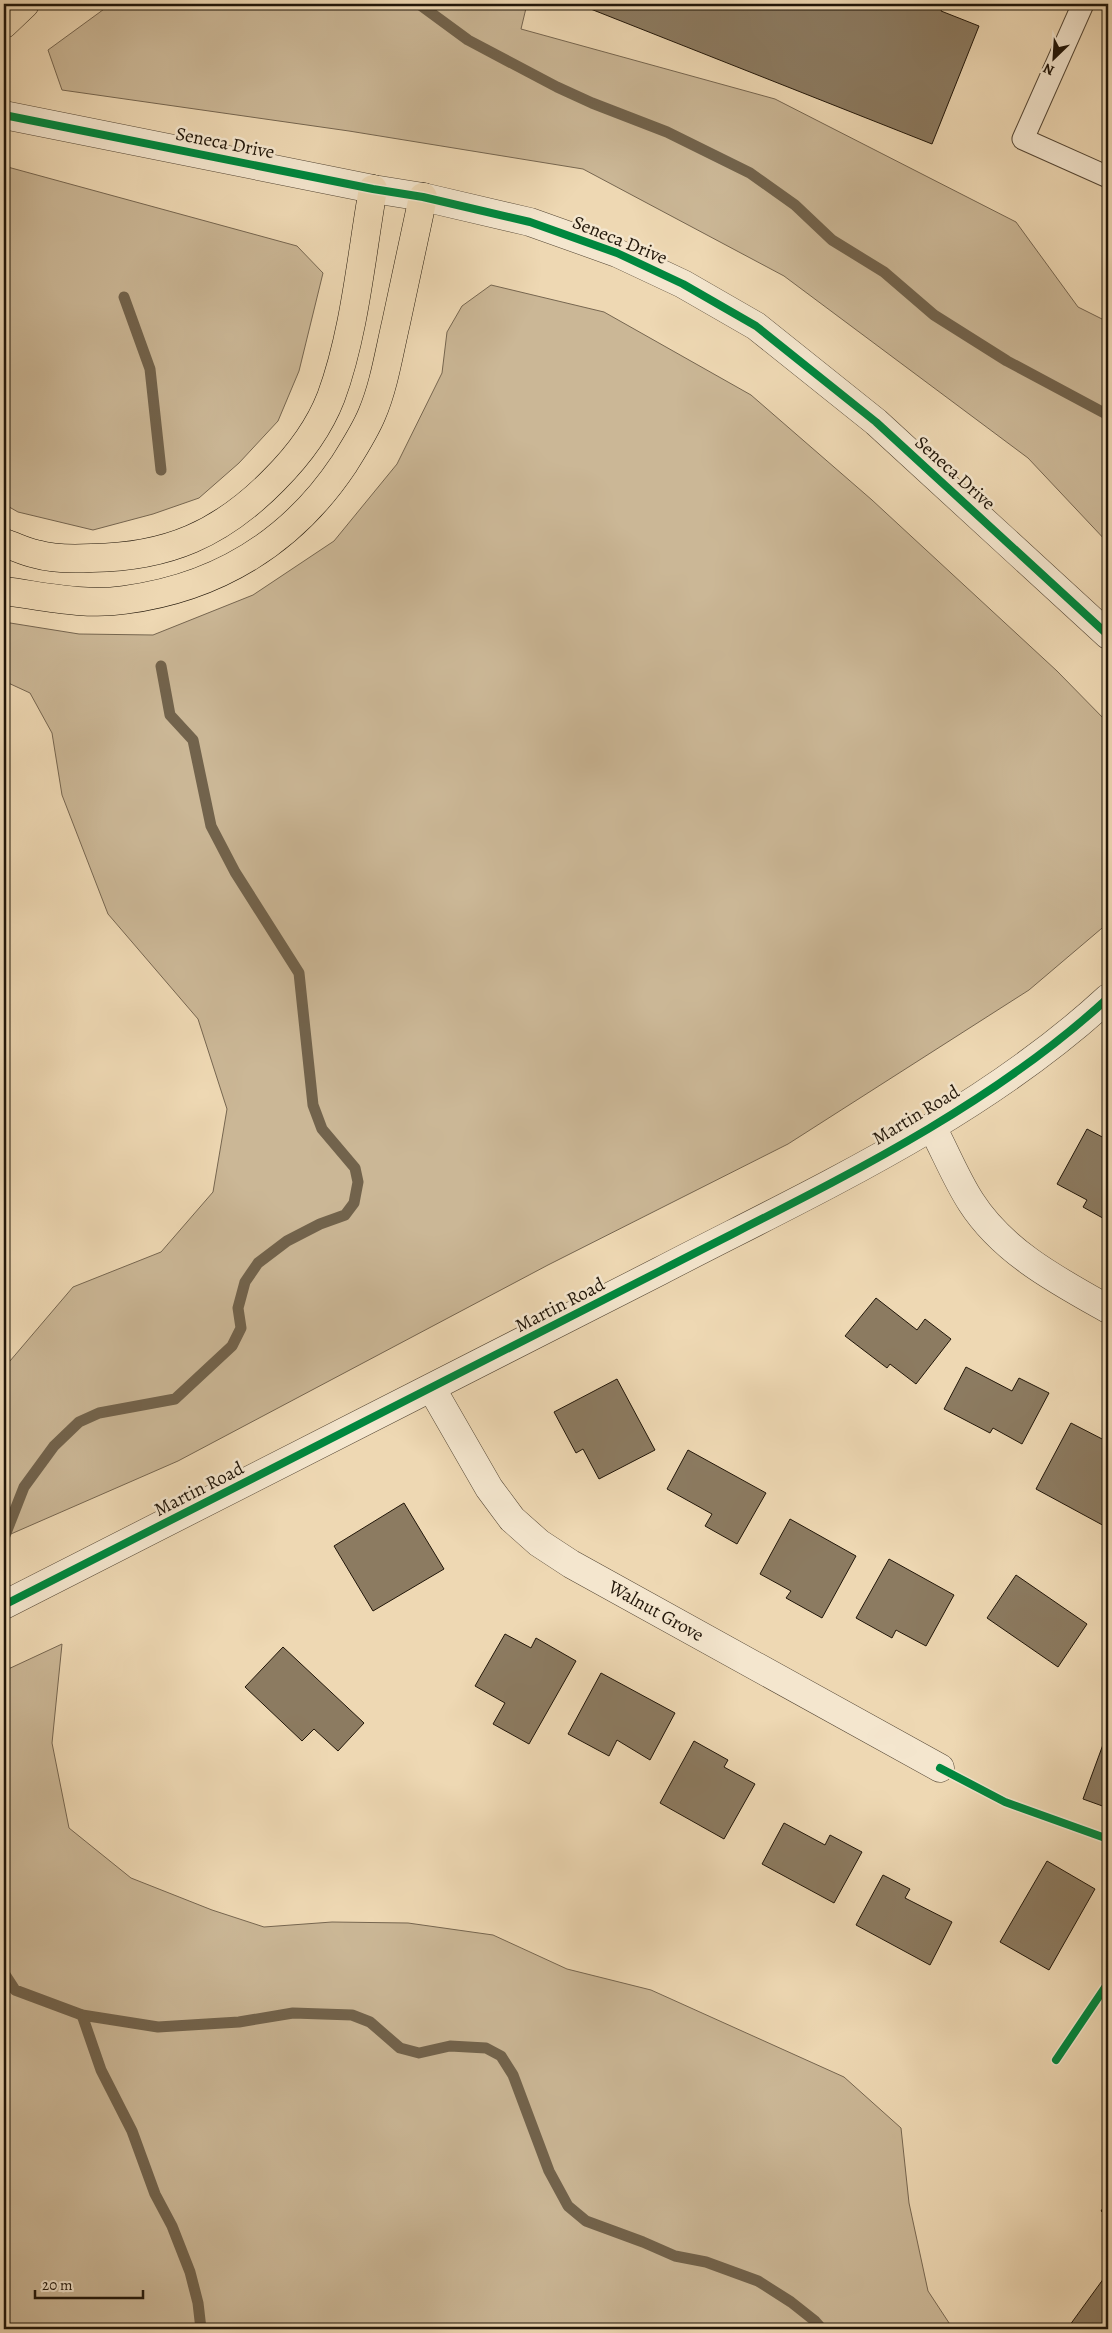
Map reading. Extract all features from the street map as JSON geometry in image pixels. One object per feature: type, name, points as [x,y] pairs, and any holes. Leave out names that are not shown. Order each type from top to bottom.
[{"type":"highway","points":[[4,24],[25,4]]},
{"type":"highway","points":[[4,543],[36,554],[79,558],[124,558],[162,550],[205,534],[238,514],[262,493],[292,463],[311,434],[330,398],[345,351],[373,189]]},
{"type":"highway","points":[[4,591],[77,602],[123,601],[168,591],[217,576],[258,552],[293,525],[326,490],[350,454],[372,415],[387,362],[422,197]]},
{"type":"street","name":"Seneca Drive","points":[[6,115],[373,189],[422,197],[530,222],[617,253],[683,284],[756,326],[876,422],[1108,635]]},
{"type":"street","name":"Martin Road","points":[[4,1605],[432,1390],[805,1196],[932,1127],[1024,1066],[1108,998]]},
{"type":"street","points":[[932,1127],[971,1202],[993,1230],[1024,1258],[1065,1285],[1108,1309]]},
{"type":"street","name":"Walnut Grove","points":[[432,1390],[489,1488],[512,1519],[539,1543],[571,1564],[940,1768]]},
{"type":"lane","points":[[1083,4],[1023,139],[1108,177]]},
{"type":"shaded area","points":[[111,4],[527,4],[521,29],[775,99],[1016,222],[1078,307],[1108,322],[1108,543],[1028,458],[784,276],[583,169],[349,131],[62,90],[48,50]]},
{"type":"shaded area","points":[[4,166],[297,246],[323,273],[299,371],[278,421],[239,463],[199,498],[153,514],[93,530],[18,512],[4,504]]},
{"type":"shaded area","points":[[491,285],[604,312],[751,395],[872,500],[1057,671],[1108,723],[1108,923],[1029,990],[788,1144],[548,1265],[178,1461],[4,1537],[4,1368],[73,1287],[161,1252],[213,1192],[227,1109],[198,1019],[108,914],[62,795],[52,733],[30,693],[4,681],[4,622],[79,634],[153,635],[253,595],[334,541],[397,464],[442,373],[447,332],[462,306]]},
{"type":"shaded area","points":[[62,1644],[52,1743],[69,1828],[131,1878],[212,1910],[264,1927],[332,1922],[408,1923],[493,1935],[567,1969],[651,1990],[844,2077],[901,2128],[909,2203],[928,2291],[953,2329],[4,2329],[4,1671]]},
{"type":"building","points":[[578,4],[944,4],[941,11],[979,26],[932,144]]},
{"type":"building","points":[[1087,1129],[1108,1140],[1108,1221],[1083,1207],[1087,1200],[1057,1184]]},
{"type":"building","points":[[876,1298],[917,1330],[925,1319],[951,1339],[916,1384],[890,1364],[887,1368],[845,1336]]},
{"type":"building","points":[[966,1367],[1012,1391],[1019,1378],[1049,1393],[1022,1444],[993,1428],[990,1433],[944,1409]]},
{"type":"building","points":[[617,1379],[655,1450],[599,1479],[583,1449],[576,1453],[554,1412]]},
{"type":"building","points":[[1071,1423],[1108,1442],[1108,1528],[1036,1489]]},
{"type":"building","points":[[688,1450],[766,1493],[737,1544],[705,1526],[712,1514],[667,1489]]},
{"type":"building","points":[[404,1503],[444,1569],[373,1611],[334,1546]]},
{"type":"building","points":[[790,1519],[856,1556],[822,1618],[786,1598],[791,1591],[760,1574]]},
{"type":"building","points":[[889,1559],[954,1595],[926,1646],[896,1630],[892,1638],[856,1618]]},
{"type":"building","points":[[1016,1575],[1087,1624],[1058,1667],[987,1618]]},
{"type":"building","points":[[505,1634],[531,1648],[536,1638],[576,1661],[529,1744],[493,1724],[505,1703],[475,1686]]},
{"type":"building","points":[[283,1647],[364,1723],[338,1751],[314,1729],[302,1741],[245,1687]]},
{"type":"building","points":[[601,1673],[675,1713],[650,1760],[617,1740],[609,1756],[568,1734]]},
{"type":"building","points":[[1108,1731],[1108,1808],[1083,1799]]},
{"type":"building","points":[[694,1741],[728,1760],[724,1767],[755,1784],[724,1839],[660,1803]]},
{"type":"building","points":[[784,1823],[825,1845],[830,1835],[862,1852],[834,1903],[762,1864]]},
{"type":"building","points":[[1047,1861],[1095,1889],[1049,1970],[1000,1942]]},
{"type":"building","points":[[883,1875],[910,1889],[905,1898],[952,1922],[930,1965],[856,1925]]},
{"type":"building","points":[[1108,2201],[1108,2216],[1101,2211]]},
{"type":"building","points":[[1104,2278],[1108,2281],[1108,2329],[1067,2329]]},
{"type":"waterway","points":[[419,4],[468,40],[557,87],[592,103],[667,132],[750,173],[795,205],[832,240],[884,272],[934,315],[1007,361],[1108,415]]},
{"type":"waterway","points":[[124,297],[150,369],[161,470]]},
{"type":"waterway","points":[[4,1538],[24,1487],[54,1446],[79,1422],[99,1413],[175,1399],[232,1346],[241,1328],[238,1308],[245,1282],[258,1263],[287,1241],[320,1224],[345,1215],[354,1203],[358,1182],[355,1168],[322,1129],[313,1105],[299,973],[235,872],[211,826],[193,740],[170,715],[161,666]]},
{"type":"waterway","points":[[4,1973],[15,1990],[82,2015],[158,2027],[239,2022],[293,2013],[352,2015],[370,2022],[400,2048],[419,2053],[450,2046],[486,2048],[501,2056],[513,2075],[549,2171],[568,2206],[586,2221],[675,2256],[706,2262],[758,2281],[791,2302],[822,2329]]},
{"type":"waterway","points":[[82,2015],[101,2070],[132,2131],[155,2194],[172,2226],[190,2272],[198,2303],[201,2329]]},
{"type":"cycle path","points":[[4,115],[373,189],[423,197],[530,222],[617,253],[683,284],[756,326],[876,422],[1108,635]]},
{"type":"cycle path","points":[[4,1605],[835,1181],[950,1116],[1005,1080],[1058,1041],[1108,998]]},
{"type":"cycle path","points":[[940,1768],[1005,1802],[1108,1839]]},
{"type":"cycle path","points":[[1056,2060],[1108,1983]]}]
